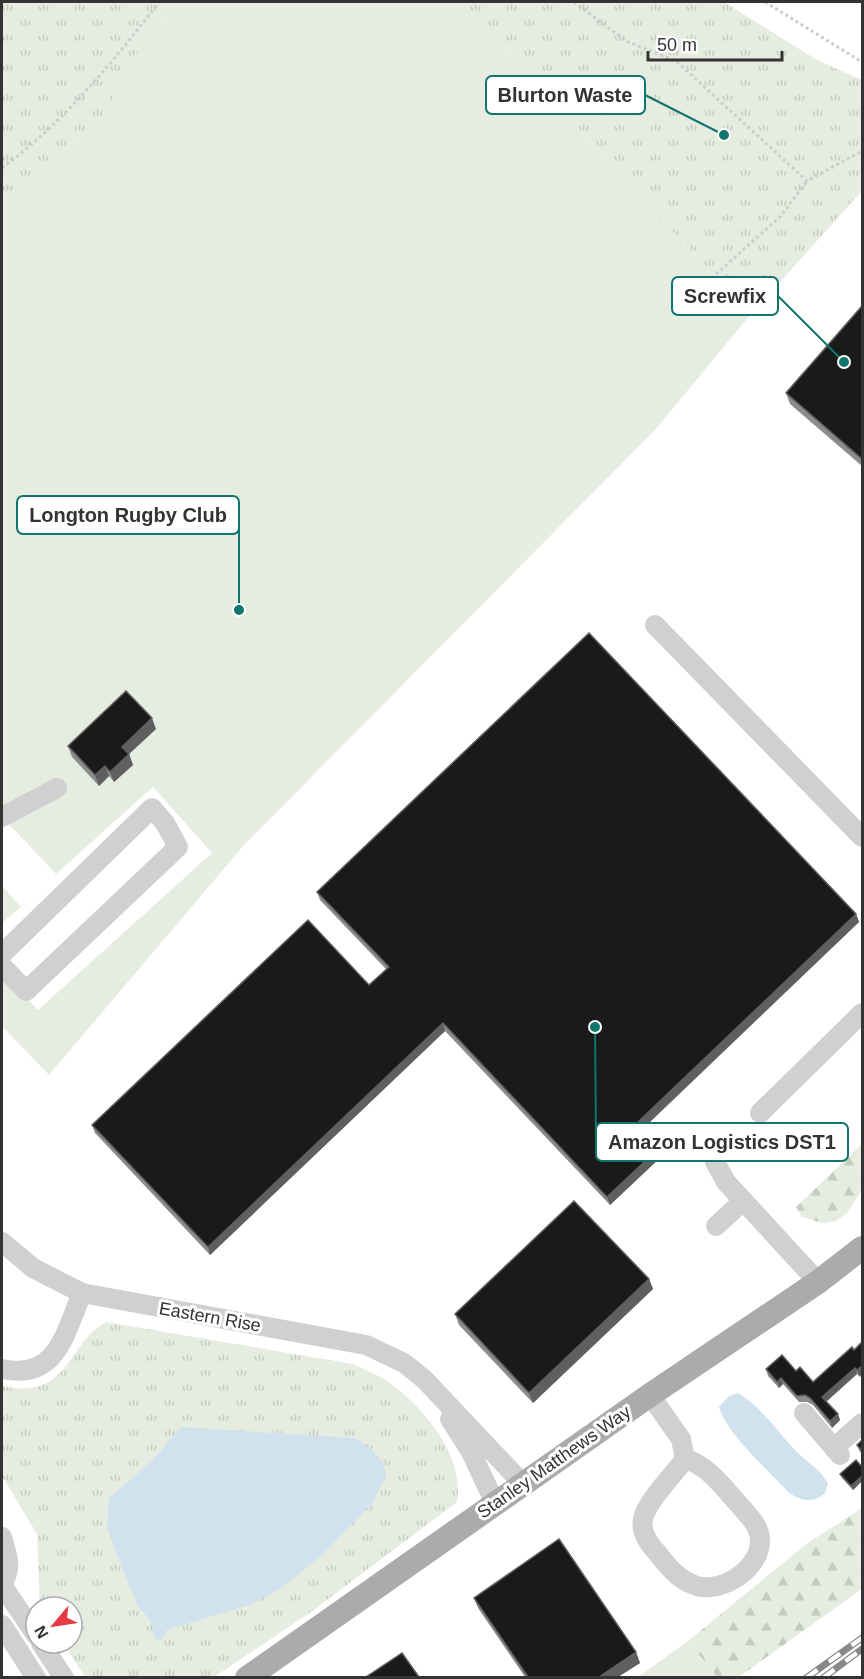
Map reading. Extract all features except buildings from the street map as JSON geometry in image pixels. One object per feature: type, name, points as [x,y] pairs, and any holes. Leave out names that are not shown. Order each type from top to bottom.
[{"type":"main road","name":"Stanley Matthews Way","points":[[247,1677],[650,1395],[818,1282],[862,1248]]},
{"type":"street","points":[[655,625],[862,837]]},
{"type":"street","points":[[2,817],[57,788]]},
{"type":"street","points":[[2,954],[152,808],[165,823],[178,847],[26,991],[2,966]]},
{"type":"street","points":[[760,1113],[862,1013]]},
{"type":"street","points":[[715,1162],[726,1182],[818,1282]]},
{"type":"street","points":[[716,1226],[743,1201]]},
{"type":"street","name":"Eastern Rise","points":[[2,1242],[33,1268],[82,1293],[366,1345],[404,1363],[424,1379],[523,1484]]},
{"type":"street","points":[[2,1369],[34,1370],[55,1355],[82,1293]]},
{"type":"street","name":"Eastern Rise","points":[[424,1379],[470,1450],[495,1503]]},
{"type":"street","points":[[650,1395],[681,1439],[685,1460],[648,1507],[643,1518],[644,1532],[648,1543],[673,1572],[697,1585],[714,1586],[737,1576],[748,1568],[760,1549],[760,1538],[750,1517],[705,1468],[685,1460]]},
{"type":"street","points":[[804,1413],[837,1451],[862,1423]]},
{"type":"street","points":[[2,1537],[9,1561],[7,1576],[2,1585],[24,1617]]},
{"type":"street","points":[[2,1625],[36,1677]]},
{"type":"street","points":[[49,1655],[64,1677]]},
{"type":"path","points":[[2,168],[32,145],[107,70],[159,2]]},
{"type":"path","points":[[574,2],[626,41],[676,61],[807,181]]},
{"type":"path","points":[[765,2],[862,62]]},
{"type":"path","points":[[716,274],[780,217],[807,181],[862,151]]},
{"type":"green space","points":[[2,2],[182,2],[148,34],[102,118],[30,181],[2,198]]},
{"type":"green space","points":[[182,2],[462,2],[750,315],[655,430],[244,845],[49,1075],[2,1026],[2,971],[38,1010],[212,853],[153,787],[56,874],[8,823],[2,829],[2,198],[30,181],[102,118],[148,34]],"holes":[[[130,701],[156,729],[126,757],[114,782],[109,776]]]},
{"type":"green space","points":[[462,2],[724,2],[817,60],[862,80],[862,191],[750,315]]},
{"type":"green space","points":[[2,886],[21,907],[2,923]]},
{"type":"green space","points":[[862,1144],[862,1190],[847,1213],[836,1221],[822,1223],[802,1217],[796,1207]]},
{"type":"green space","points":[[106,1322],[353,1364],[386,1380],[426,1417],[448,1449],[458,1484],[457,1502],[311,1612],[214,1677],[85,1677],[71,1655],[84,1655],[84,1595],[40,1595],[37,1534],[2,1476],[2,1386],[24,1388],[41,1385],[54,1378],[65,1368],[82,1343]]},
{"type":"green space","points":[[862,1508],[862,1589],[739,1677],[717,1677],[688,1641],[805,1545]]},
{"type":"green space","points":[[688,1641],[717,1677],[637,1678]]},
{"type":"water","points":[[738,1393],[754,1405],[795,1450],[821,1474],[828,1484],[825,1493],[816,1499],[807,1500],[789,1493],[740,1441],[719,1407],[729,1396]]},
{"type":"water","points":[[181,1427],[354,1438],[376,1454],[383,1465],[386,1479],[373,1503],[321,1556],[280,1589],[252,1604],[167,1630],[160,1641],[155,1639],[150,1620],[138,1606],[107,1527],[109,1498],[151,1462]]},
{"type":"railway","points":[[806,1678],[862,1638]]},
{"type":"railway","points":[[823,1678],[862,1649]]},
{"type":"place","name":"Blurton Waste","points":[[724,135]]},
{"type":"place","name":"Screwfix","points":[[844,362]]},
{"type":"place","name":"Longton Rugby Club","points":[[239,610]]},
{"type":"place","name":"Amazon Logistics DST1","points":[[595,1027]]}]
